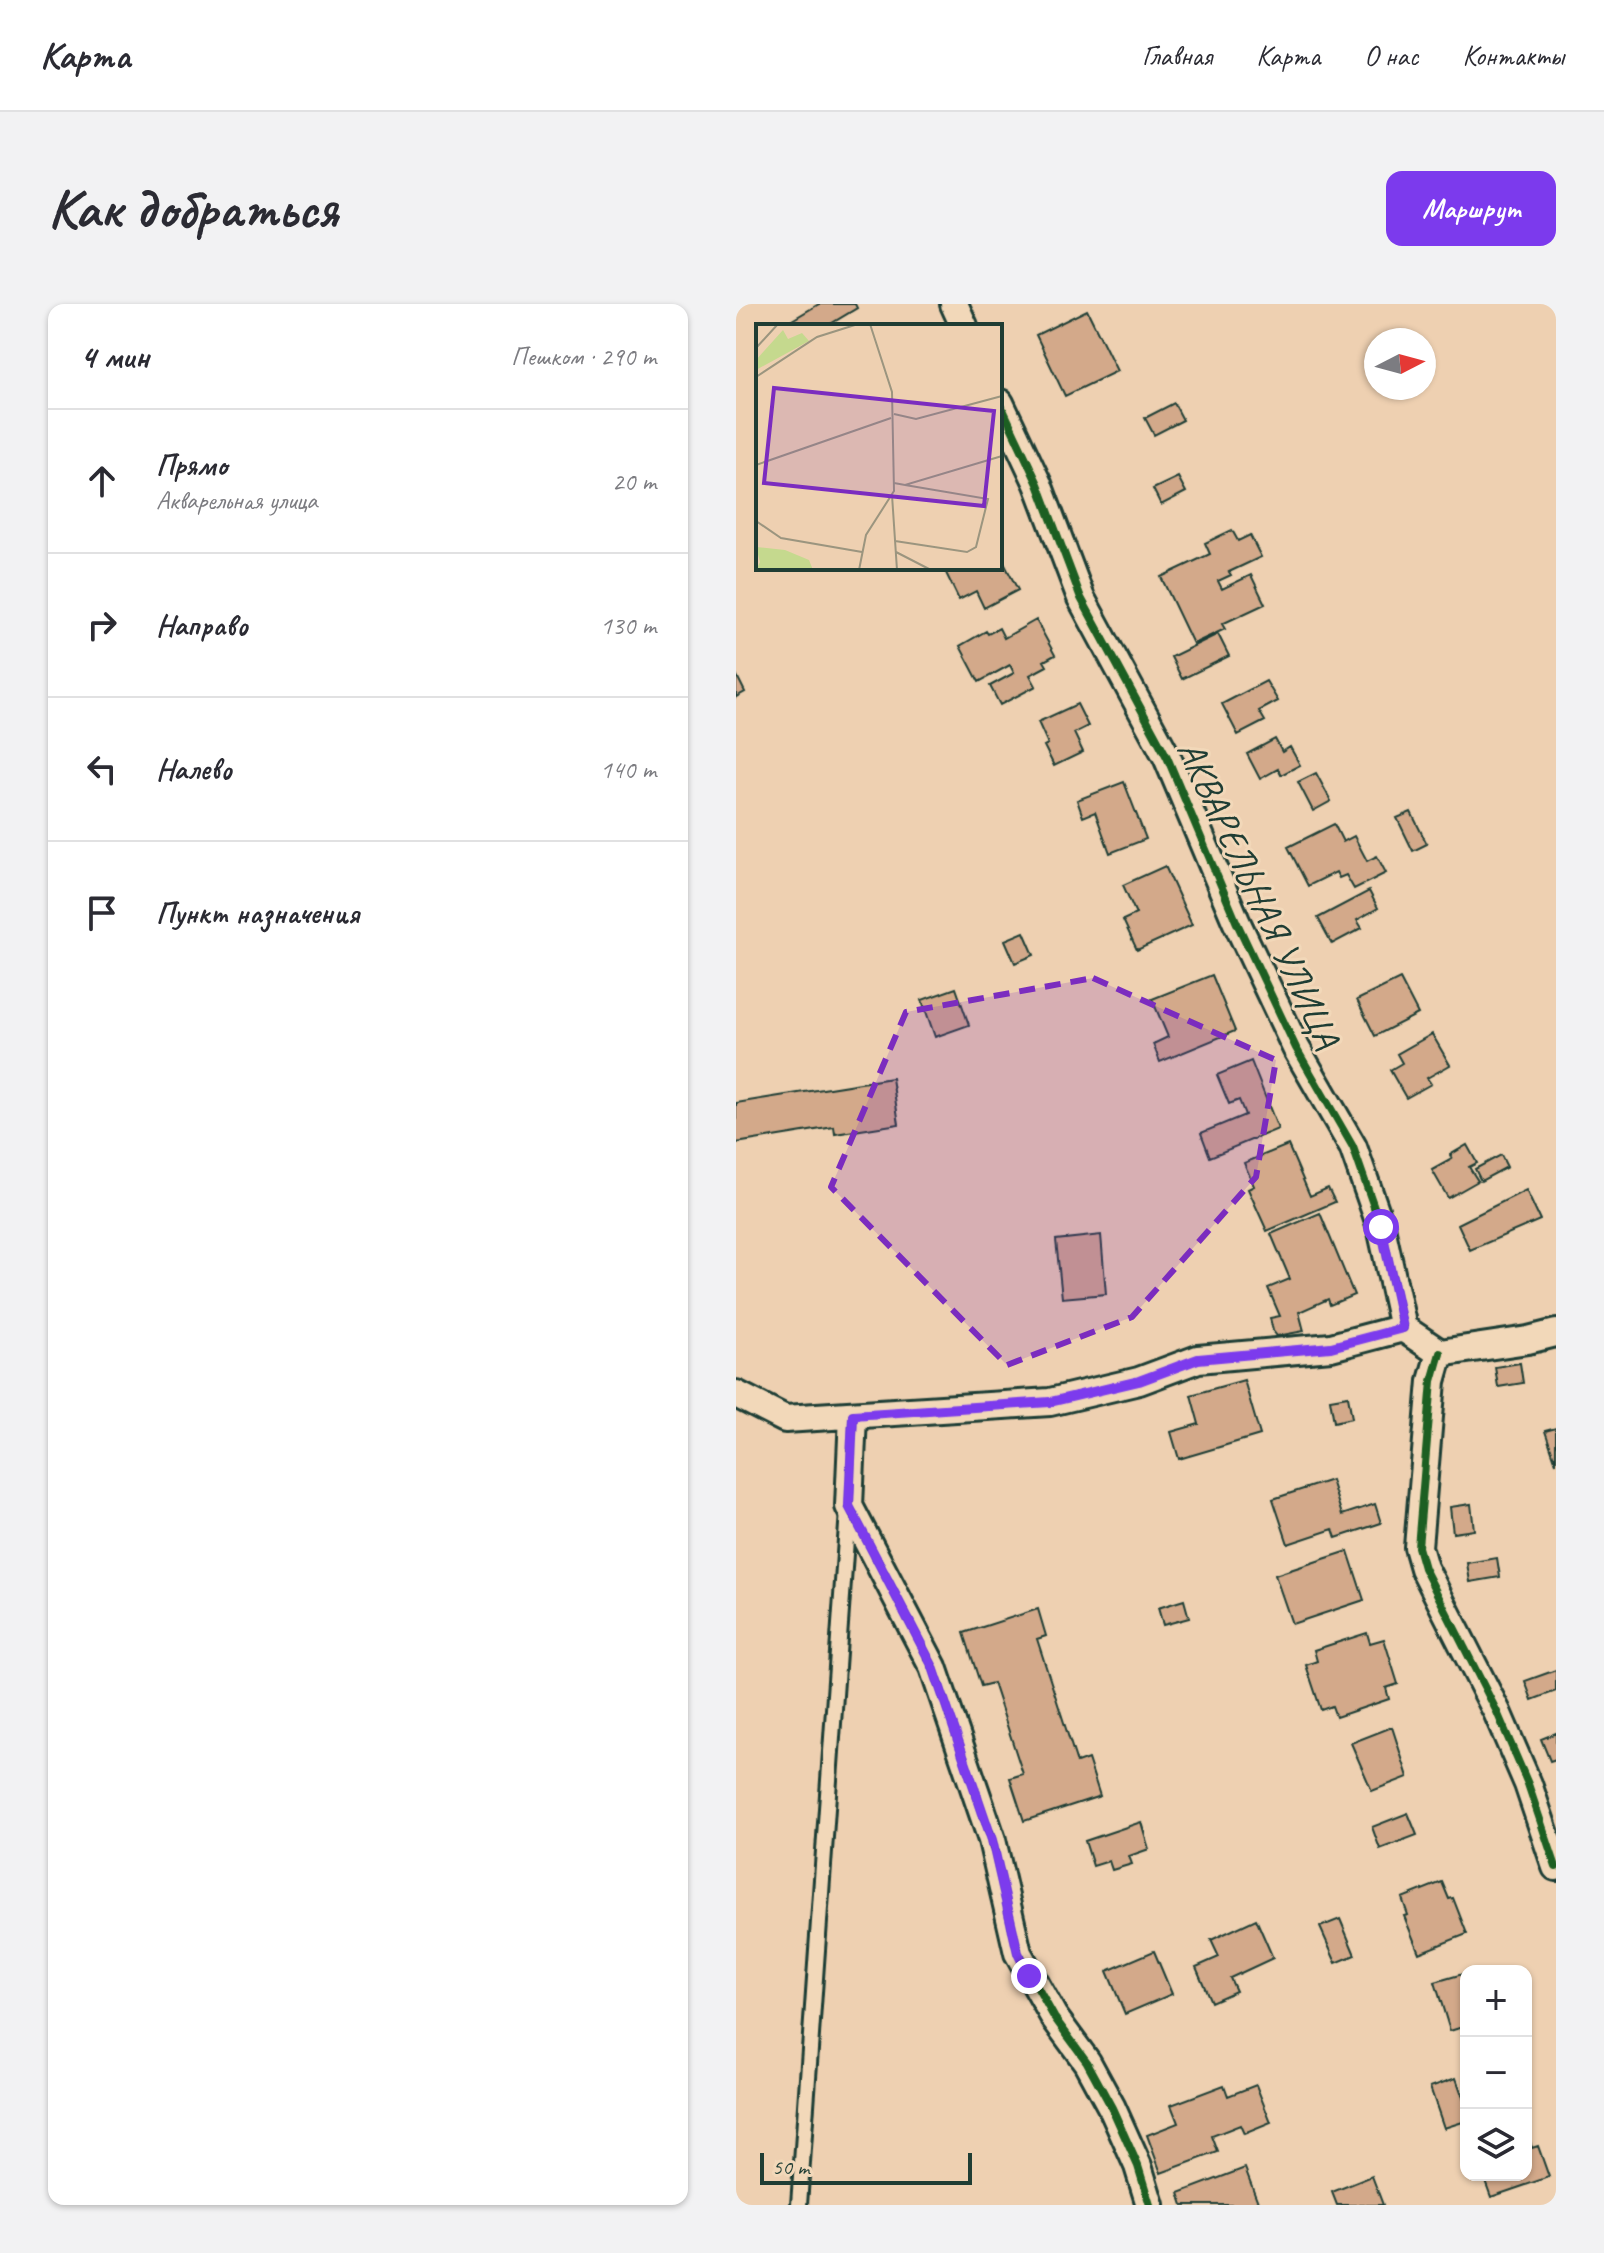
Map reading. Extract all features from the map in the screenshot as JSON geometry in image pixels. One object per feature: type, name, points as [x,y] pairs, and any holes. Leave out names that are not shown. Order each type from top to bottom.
[{"type":"street","points":[[954,304],[963,324]]},
{"type":"street","name":"АКВАРЕЛЬНАЯ УЛИЦА","points":[[1002,407],[1038,484],[1081,598],[1167,757],[1236,921],[1296,1048],[1353,1147],[1381,1227],[1403,1328]]},
{"type":"street","points":[[736,1394],[785,1419],[1050,1402],[1139,1381],[1198,1359],[1331,1347],[1403,1328],[1440,1353],[1556,1333]]},
{"type":"street","points":[[1440,1353],[1432,1381],[1418,1547],[1424,1568],[1510,1741],[1556,1867]]},
{"type":"street","points":[[736,1412],[762,1408]]},
{"type":"street","points":[[853,1415],[849,1506],[933,1667],[992,1840],[1018,1953],[1054,2017],[1087,2062],[1112,2108],[1138,2166],[1150,2205]]},
{"type":"lane","points":[[799,2205],[849,1506]]},
{"type":"highlighted area","points":[[1093,978],[1276,1060],[1256,1177],[1132,1317],[1007,1365],[831,1187],[906,1012]]},
{"type":"building","points":[[819,304],[855,304],[857,308],[830,324],[795,324],[792,320]]},
{"type":"building","points":[[1087,310],[1117,371],[1065,396],[1036,335]]},
{"type":"building","points":[[1174,403],[1183,420],[1154,435],[1145,418]]},
{"type":"building","points":[[1178,477],[1186,492],[1161,505],[1153,489]]},
{"type":"building","points":[[1232,530],[1238,541],[1250,535],[1261,557],[1229,572],[1231,575],[1218,581],[1222,589],[1251,575],[1265,604],[1222,624],[1225,629],[1193,644],[1161,577],[1210,554],[1205,543]]},
{"type":"building","points":[[1002,559],[1018,590],[984,608],[976,591],[959,600],[946,573],[951,570],[1002,570]]},
{"type":"building","points":[[1036,620],[1055,655],[1044,661],[1047,666],[1030,675],[1036,686],[1000,705],[990,686],[1014,673],[1010,665],[979,682],[960,646],[986,631],[988,634],[999,628],[1004,638]]},
{"type":"building","points":[[1218,634],[1229,656],[1182,679],[1171,657]]},
{"type":"building","points":[[736,674],[745,692],[736,697]]},
{"type":"building","points":[[1266,681],[1278,701],[1259,711],[1265,721],[1238,735],[1222,704]]},
{"type":"building","points":[[1077,704],[1088,726],[1074,733],[1083,752],[1054,766],[1044,746],[1048,744],[1038,722]]},
{"type":"building","points":[[1275,739],[1282,752],[1290,747],[1300,765],[1281,775],[1278,769],[1260,779],[1247,754]]},
{"type":"building","points":[[1316,773],[1331,801],[1313,811],[1298,782]]},
{"type":"building","points":[[1124,782],[1146,839],[1110,853],[1095,812],[1083,817],[1077,800]]},
{"type":"building","points":[[1411,812],[1427,844],[1413,851],[1397,818]]},
{"type":"building","points":[[1334,824],[1343,842],[1354,836],[1367,861],[1377,856],[1386,873],[1354,889],[1346,875],[1339,878],[1336,872],[1308,886],[1288,847]]},
{"type":"building","points":[[1165,866],[1192,925],[1137,950],[1123,920],[1136,914],[1123,885]]},
{"type":"building","points":[[1369,891],[1378,908],[1357,920],[1362,928],[1332,944],[1318,918]]},
{"type":"building","points":[[1024,932],[1034,955],[1015,963],[1005,940]]},
{"type":"building","points":[[1212,975],[1235,1031],[1160,1062],[1153,1044],[1168,1037],[1152,999]]},
{"type":"building","points":[[1400,979],[1418,1014],[1375,1036],[1357,1000]]},
{"type":"building","points":[[956,988],[969,1025],[935,1037],[922,1000]]},
{"type":"building","points":[[1432,1034],[1450,1065],[1427,1078],[1431,1084],[1406,1098],[1390,1070],[1402,1063],[1397,1054]]},
{"type":"building","points":[[1251,1061],[1278,1129],[1210,1157],[1201,1133],[1245,1115],[1239,1100],[1229,1104],[1217,1075]]},
{"type":"building","points":[[892,1078],[899,1124],[835,1134],[834,1127],[736,1143],[736,1103]]},
{"type":"building","points":[[1288,1145],[1310,1196],[1328,1188],[1335,1202],[1267,1231],[1248,1189],[1254,1186],[1244,1163]]},
{"type":"building","points":[[1467,1145],[1477,1163],[1469,1167],[1478,1181],[1448,1198],[1432,1170],[1452,1159],[1450,1155]]},
{"type":"building","points":[[1501,1155],[1507,1167],[1481,1181],[1475,1169]]},
{"type":"building","points":[[1526,1190],[1540,1220],[1470,1250],[1458,1224]]},
{"type":"building","points":[[1320,1213],[1354,1295],[1330,1305],[1328,1299],[1299,1312],[1304,1331],[1277,1336],[1270,1318],[1280,1316],[1268,1288],[1290,1279],[1271,1234]]},
{"type":"building","points":[[1101,1235],[1106,1294],[1062,1298],[1056,1240]]},
{"type":"building","points":[[1520,1363],[1523,1383],[1498,1387],[1495,1367]]},
{"type":"building","points":[[1244,1380],[1260,1435],[1179,1459],[1171,1432],[1199,1424],[1191,1395]]},
{"type":"building","points":[[1348,1396],[1352,1418],[1334,1422],[1330,1399]]},
{"type":"building","points":[[1556,1428],[1556,1463],[1545,1431]]},
{"type":"building","points":[[1331,1480],[1342,1515],[1375,1504],[1381,1523],[1336,1538],[1333,1529],[1288,1544],[1273,1499]]},
{"type":"building","points":[[1471,1504],[1474,1530],[1453,1533],[1450,1507]]},
{"type":"building","points":[[1348,1551],[1364,1600],[1292,1624],[1275,1575]]},
{"type":"building","points":[[1497,1558],[1500,1577],[1470,1582],[1467,1563]]},
{"type":"building","points":[[1184,1600],[1189,1618],[1163,1625],[1158,1608]]},
{"type":"building","points":[[1038,1609],[1046,1636],[1037,1639],[1077,1763],[1088,1759],[1100,1796],[1024,1821],[1010,1778],[1023,1774],[993,1683],[981,1686],[964,1633]]},
{"type":"building","points":[[1367,1633],[1370,1643],[1384,1639],[1398,1684],[1386,1688],[1389,1699],[1336,1717],[1332,1706],[1321,1710],[1306,1665],[1317,1661],[1314,1650]]},
{"type":"building","points":[[1556,1670],[1556,1691],[1532,1700],[1525,1681]]},
{"type":"building","points":[[1392,1727],[1408,1777],[1372,1791],[1351,1743]]},
{"type":"building","points":[[1556,1733],[1556,1759],[1550,1761],[1541,1739]]},
{"type":"building","points":[[1408,1813],[1417,1835],[1380,1849],[1372,1827]]},
{"type":"building","points":[[1141,1822],[1149,1849],[1129,1856],[1132,1864],[1112,1870],[1109,1861],[1093,1866],[1085,1841]]},
{"type":"building","points":[[1442,1882],[1449,1899],[1453,1898],[1467,1934],[1419,1953],[1404,1916],[1408,1915],[1402,1898]]},
{"type":"building","points":[[1256,1919],[1273,1958],[1230,1978],[1236,1991],[1211,2002],[1196,1967],[1219,1957],[1211,1940]]},
{"type":"building","points":[[1340,1919],[1355,1955],[1336,1963],[1320,1927]]},
{"type":"building","points":[[1154,1951],[1172,1994],[1125,2014],[1107,1971]]},
{"type":"building","points":[[1460,1975],[1460,2028],[1450,2031],[1435,1982]]},
{"type":"building","points":[[1456,2078],[1460,2089],[1460,2123],[1444,2128],[1430,2087]]},
{"type":"building","points":[[1224,2085],[1228,2096],[1256,2085],[1271,2123],[1244,2134],[1240,2125],[1212,2136],[1218,2152],[1161,2173],[1147,2135],[1178,2123],[1171,2105]]},
{"type":"building","points":[[1538,2146],[1549,2177],[1491,2197],[1485,2181],[1532,2181],[1532,2148]]},
{"type":"building","points":[[1245,2168],[1259,2205],[1183,2205],[1179,2193]]},
{"type":"building","points":[[1372,2176],[1383,2205],[1337,2205],[1332,2192]]},
{"type":"cycle path","points":[[1002,407],[1038,484],[1081,598],[1167,757],[1236,921],[1296,1048],[1353,1147],[1381,1227],[1403,1328]]},
{"type":"cycle path","points":[[1440,1353],[1432,1381],[1418,1547],[1424,1568],[1497,1712],[1528,1784],[1556,1867]]},
{"type":"cycle path","points":[[853,1415],[849,1506],[933,1667],[992,1840],[1018,1953],[1054,2017],[1087,2062],[1112,2108],[1138,2166],[1150,2205]]},
{"type":"route","points":[[1029,1976],[1018,1953],[992,1840],[933,1667],[849,1506],[853,1415],[1050,1402],[1139,1381],[1198,1359],[1331,1347],[1403,1328],[1381,1227]]}]
